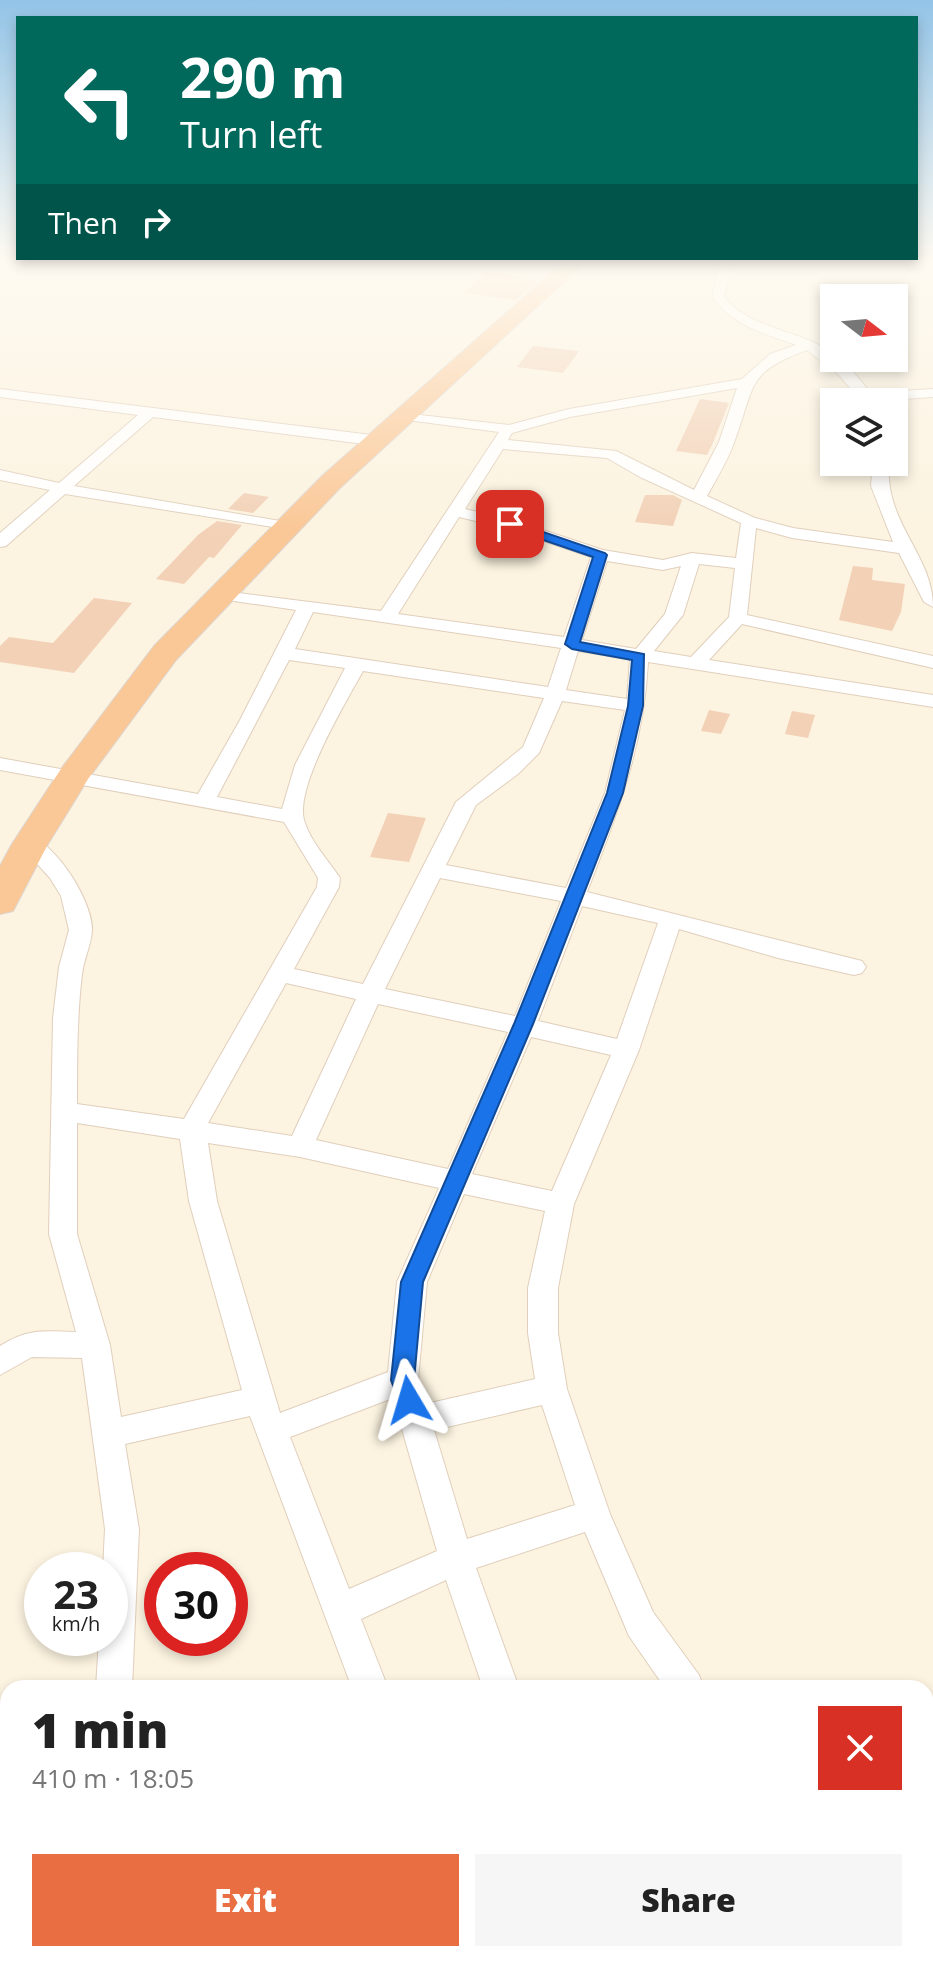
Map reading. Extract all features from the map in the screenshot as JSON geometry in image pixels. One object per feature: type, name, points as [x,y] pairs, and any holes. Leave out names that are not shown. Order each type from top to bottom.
[{"type":"highway","points":[[0,902],[30,844],[73,776],[165,653],[286,527],[479,351]]},
{"type":"street","points":[[407,416],[509,429],[569,413],[746,382],[775,357],[793,351]]},
{"type":"street","points":[[815,351],[840,369],[857,388]]},
{"type":"street","points":[[698,499],[727,442],[746,382]]},
{"type":"street","points":[[0,393],[380,441]]},
{"type":"street","points":[[908,396],[933,393]]},
{"type":"street","points":[[0,542],[150,412]]},
{"type":"street","points":[[386,618],[509,429]]},
{"type":"street","points":[[497,444],[611,454],[698,499],[749,521],[792,533],[904,549]]},
{"type":"street","points":[[0,475],[286,527]]},
{"type":"street","points":[[880,476],[879,486],[904,549],[933,602]]},
{"type":"street","points":[[454,511],[510,524],[600,555],[663,565],[692,558],[742,564]]},
{"type":"street","points":[[694,665],[738,618],[749,521]]},
{"type":"street","points":[[300,1147],[370,995],[467,802],[511,770],[532,749],[555,694],[600,555]]},
{"type":"street","points":[[498,1680],[456,1559],[403,1380],[412,1282],[524,1024],[615,793],[636,706],[639,657],[674,615],[692,558]]},
{"type":"street","points":[[221,594],[572,644],[933,701]]},
{"type":"street","points":[[205,800],[250,720],[307,606]]},
{"type":"street","points":[[738,618],[933,662]]},
{"type":"street","points":[[282,653],[636,706]]},
{"type":"street","points":[[357,664],[308,756],[293,799],[292,817],[329,878],[328,887],[192,1128],[203,1201],[260,1400],[367,1680]]},
{"type":"street","points":[[0,764],[292,817]]},
{"type":"street","points":[[30,844],[59,874],[72,896],[81,930],[71,967],[65,1018],[63,1234],[95,1345],[122,1529],[114,1680]]},
{"type":"street","points":[[432,869],[627,907],[670,921],[854,967]]},
{"type":"street","points":[[670,921],[626,1050],[560,1204],[543,1288],[543,1333],[552,1389],[594,1514],[641,1624],[680,1680]]},
{"type":"street","points":[[281,974],[370,995],[524,1024],[626,1050]]},
{"type":"street","points":[[62,1111],[192,1128],[300,1147],[560,1204]]},
{"type":"street","points":[[0,1362],[27,1344],[95,1345]]},
{"type":"street","points":[[272,1430],[403,1380]]},
{"type":"street","points":[[416,1420],[552,1389]]},
{"type":"street","points":[[108,1434],[260,1400]]},
{"type":"street","points":[[342,1610],[456,1559],[594,1514]]},
{"type":"building","points":[[530,351],[579,351],[563,373],[517,367]]},
{"type":"building","points":[[700,399],[729,403],[712,445],[707,455],[676,451]]},
{"type":"building","points":[[244,493],[269,497],[253,513],[228,509]]},
{"type":"building","points":[[645,495],[673,495],[682,500],[673,526],[635,522]]},
{"type":"building","points":[[217,521],[242,525],[214,558],[209,557],[184,584],[156,579],[198,535]]},
{"type":"building","points":[[853,566],[873,568],[872,580],[905,584],[901,612],[892,631],[839,620]]},
{"type":"building","points":[[94,598],[132,603],[74,673],[0,662],[0,646],[9,637],[53,643]]},
{"type":"building","points":[[709,710],[730,714],[721,734],[701,731]]},
{"type":"building","points":[[792,711],[815,715],[808,738],[785,734]]},
{"type":"building","points":[[388,813],[426,818],[409,862],[370,857]]},
{"type":"route","points":[[409,1400],[403,1380],[412,1282],[524,1024],[615,793],[636,706],[639,657],[572,644],[600,555],[510,524]]}]
